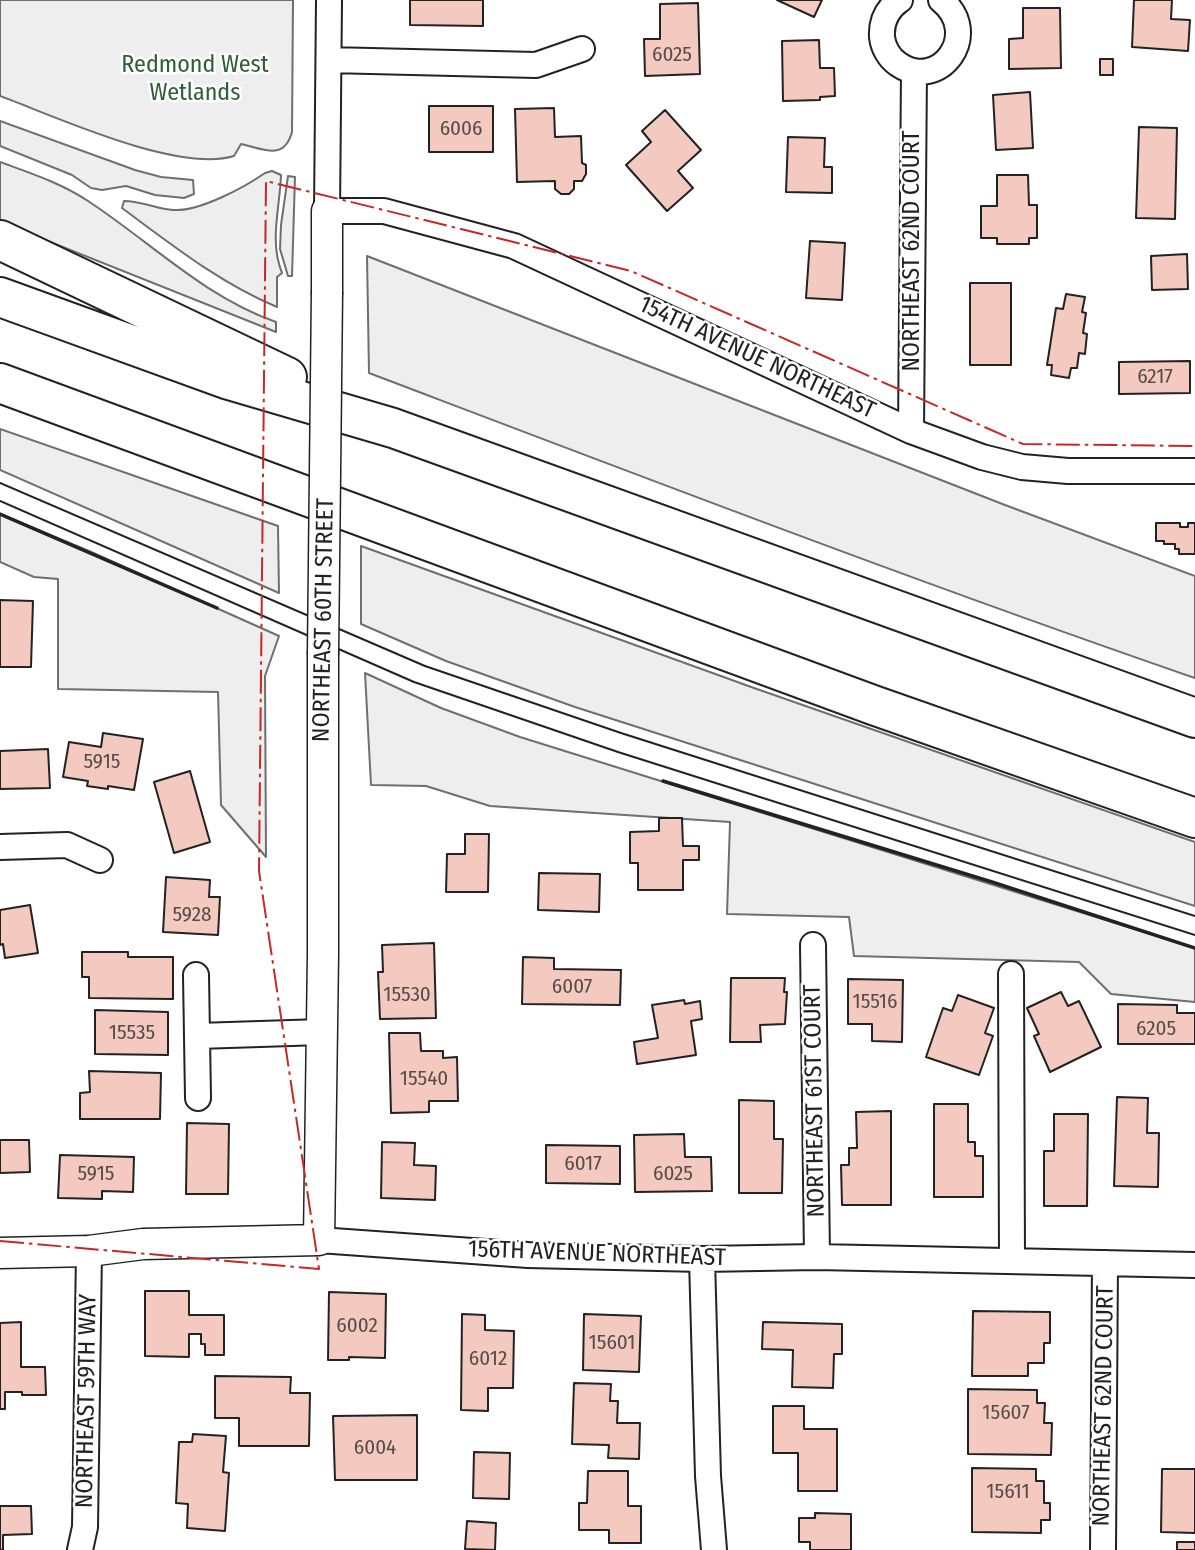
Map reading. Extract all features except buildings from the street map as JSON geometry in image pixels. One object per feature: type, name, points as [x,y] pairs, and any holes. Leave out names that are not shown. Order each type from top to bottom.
[{"type":"highway","points":[[0,240],[393,428]]},
{"type":"highway","points":[[0,298],[226,379],[393,428],[1195,718]]},
{"type":"highway","points":[[0,383],[873,705],[1195,818]]},
{"type":"highway","points":[[0,400],[268,484]]},
{"type":"street","name":"NORTHEAST 60TH STREET","points":[[319,1240],[329,0]]},
{"type":"street","points":[[900,0],[885,16],[882,41],[895,63],[914,71],[933,70],[944,63],[953,54],[958,42],[956,16],[941,0]]},
{"type":"street","points":[[329,60],[536,65],[582,50]]},
{"type":"street","name":"NORTHEAST 62ND COURT","points":[[911,430],[914,71]]},
{"type":"street","name":"154TH AVENUE NORTHEAST","points":[[327,211],[384,211],[514,246],[911,430],[982,457],[1022,467],[1068,471],[1195,471]]},
{"type":"street","points":[[0,847],[67,845],[100,860]]},
{"type":"street","name":"NORTHEAST 61ST COURT","points":[[813,945],[817,1257]]},
{"type":"street","points":[[1011,974],[1012,1261]]},
{"type":"street","points":[[196,975],[198,1098]]},
{"type":"street","points":[[198,1036],[322,1032]]},
{"type":"street","name":"156TH AVENUE NORTHEAST","points":[[0,1252],[89,1251],[142,1244],[319,1240],[528,1255],[702,1259],[817,1257],[1195,1265]]},
{"type":"street","name":"NORTHEAST 59TH WAY","points":[[80,1550],[85,1527],[89,1251]]},
{"type":"street","points":[[702,1259],[708,1476],[714,1550]]},
{"type":"street","name":"NORTHEAST 62ND COURT","points":[[1102,1550],[1105,1263]]},
{"type":"green space","name":"Redmond West Wetlands","points":[[0,0],[293,0],[292,132],[288,141],[284,147],[272,151],[241,144],[234,156],[210,159],[181,157],[84,129],[0,96]]},
{"type":"green space","points":[[0,121],[135,170],[161,177],[193,180],[194,194],[184,198],[155,195],[126,186],[102,190],[91,188],[72,175],[0,146]]},
{"type":"green space","points":[[0,162],[78,195],[201,283],[250,311],[276,322],[276,332],[0,222]]},
{"type":"green space","points":[[272,171],[281,175],[276,249],[282,273],[277,277],[277,307],[216,275],[122,208],[124,201],[184,210],[221,198]]},
{"type":"green space","points":[[288,176],[295,177],[292,276],[288,276],[280,249]]},
{"type":"green space","points":[[367,256],[1005,505],[1195,576],[1195,678],[884,567],[369,373]]},
{"type":"green space","points":[[0,429],[278,526],[279,593],[0,470]]},
{"type":"green space","points":[[0,514],[279,636],[265,676],[266,857],[221,805],[218,692],[58,689],[58,579],[34,577],[0,562]]},
{"type":"green space","points":[[361,546],[754,688],[1195,842],[1195,906],[575,707],[446,661],[361,624]]},
{"type":"green space","points":[[365,673],[441,708],[520,737],[1195,948],[1195,1002],[1111,994],[1079,962],[854,956],[849,917],[727,914],[730,822],[490,806],[426,786],[371,785]]},
{"type":"tram line","points":[[0,483],[425,666],[621,733],[1195,916]]},
{"type":"tram line","points":[[0,501],[414,682],[618,752],[1195,935]]},
{"type":"wall","points":[[0,514],[217,608]]},
{"type":"wall","points":[[663,781],[992,882],[1195,948]]},
{"type":"power","points":[[0,1241],[319,1269],[259,871],[266,181],[631,271],[1023,444],[1195,446]]}]
